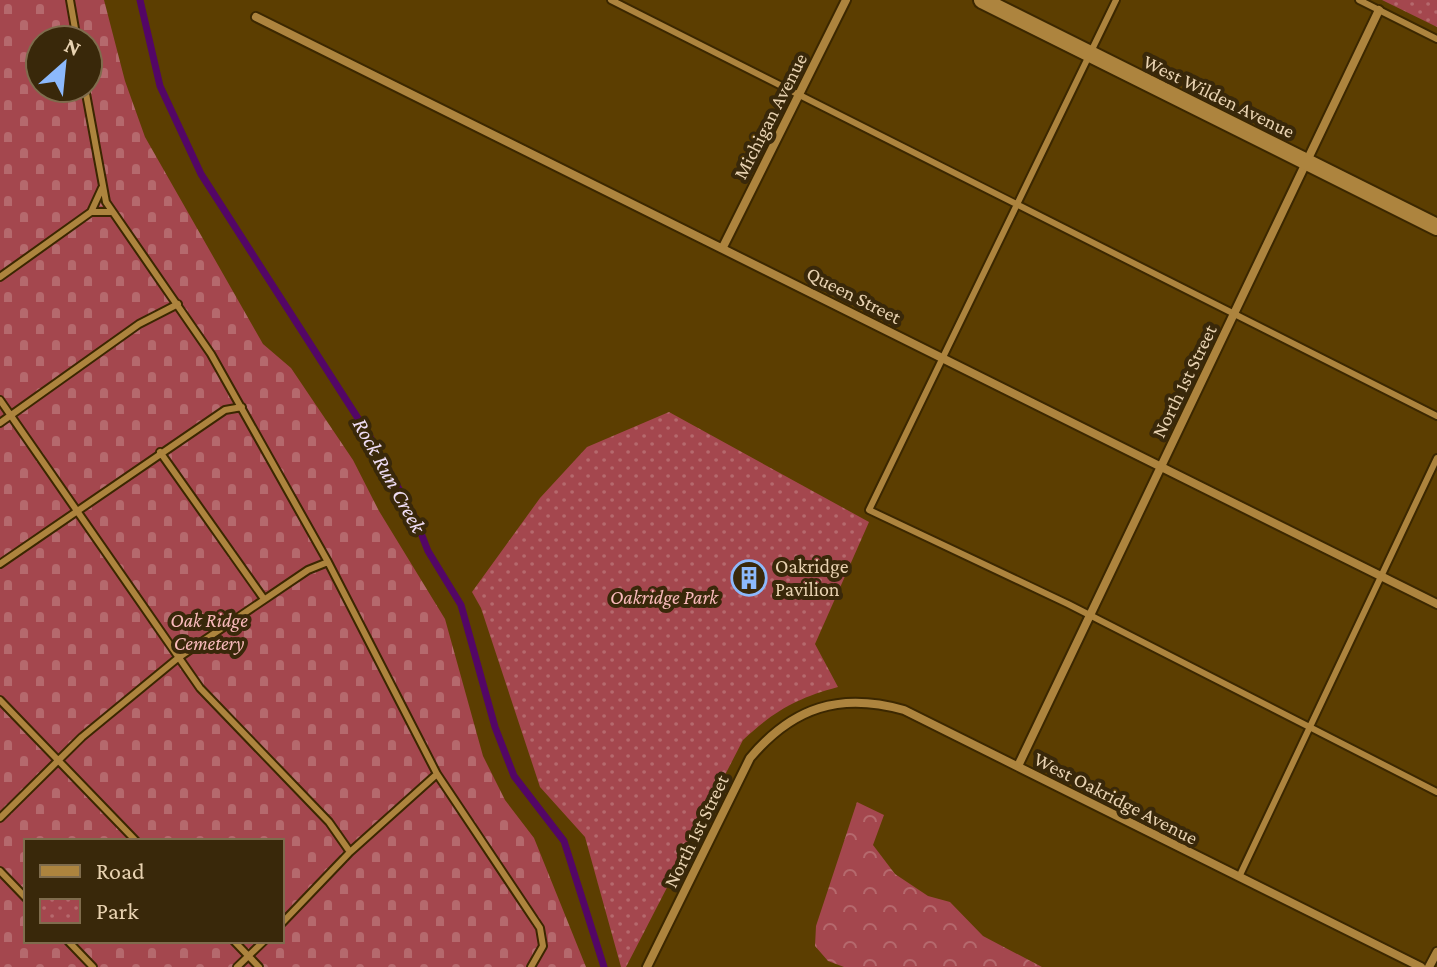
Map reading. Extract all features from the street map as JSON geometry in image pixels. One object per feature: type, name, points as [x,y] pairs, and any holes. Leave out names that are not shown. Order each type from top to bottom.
[{"type":"street","name":"Michigan Avenue","points":[[723,247],[846,0]]},
{"type":"street","name":"West Wilden Avenue","points":[[982,0],[1437,227]]},
{"type":"street","name":"North 1st Street","points":[[1018,766],[1379,10]]},
{"type":"street","name":"Queen Street","points":[[256,17],[1437,604]]},
{"type":"street","name":"West Oakridge Avenue","points":[[790,721],[822,706],[846,701],[874,701],[904,710],[1421,967]]},
{"type":"street","name":"North 1st Street","points":[[649,963],[750,758],[768,737],[790,721]]},
{"type":"street","points":[[1429,967],[1437,952]]},
{"type":"lane","points":[[70,0],[74,24]]},
{"type":"lane","points":[[611,0],[1437,416]]},
{"type":"lane","points":[[1116,0],[869,510],[1068,604],[1088,618],[1437,792]]},
{"type":"lane","points":[[1359,0],[1437,39]]},
{"type":"lane","points":[[88,104],[102,188],[112,212],[178,304],[242,407],[328,562],[437,774],[540,928],[543,946],[531,967]]},
{"type":"lane","points":[[0,277],[91,212],[102,188]]},
{"type":"lane","points":[[91,212],[112,212]]},
{"type":"lane","points":[[0,423],[139,324],[178,304]]},
{"type":"lane","points":[[0,400],[200,688],[329,822],[350,852]]},
{"type":"lane","points":[[0,564],[160,452],[225,410],[242,407]]},
{"type":"lane","points":[[160,452],[264,599]]},
{"type":"lane","points":[[1239,877],[1379,575],[1437,458]]},
{"type":"lane","points":[[0,818],[82,737],[178,658],[308,570],[328,562]]},
{"type":"lane","points":[[0,700],[134,839]]},
{"type":"lane","points":[[284,921],[350,852],[437,774]]},
{"type":"lane","points":[[0,871],[24,896]]},
{"type":"lane","points":[[70,943],[93,967]]},
{"type":"lane","points":[[236,943],[259,967]]},
{"type":"lane","points":[[237,967],[262,943]]},
{"type":"green space","name":"Oak Ridge Cemetery","points":[[0,0],[104,0],[125,81],[145,137],[263,344],[291,368],[353,460],[379,511],[445,619],[483,756],[505,800],[534,838],[586,967],[0,967]]},
{"type":"green space","points":[[1382,0],[1437,0],[1437,27]]},
{"type":"green space","name":"Oakridge Park","points":[[669,412],[869,522],[815,644],[838,687],[787,707],[743,740],[626,967],[621,967],[585,837],[540,787],[481,608],[472,592],[540,498],[587,447]]},
{"type":"green space","points":[[857,802],[884,815],[873,845],[895,874],[928,896],[950,902],[983,936],[1042,967],[844,967],[828,961],[815,946],[816,926]]},
{"type":"waterway","name":"Rock Run Creek","points":[[140,0],[160,86],[201,174],[370,437],[415,518],[428,551],[461,605],[495,727],[514,776],[564,841],[604,967]]},
{"type":"place","name":"Oakridge Pavilion","points":[[749,578]]}]
